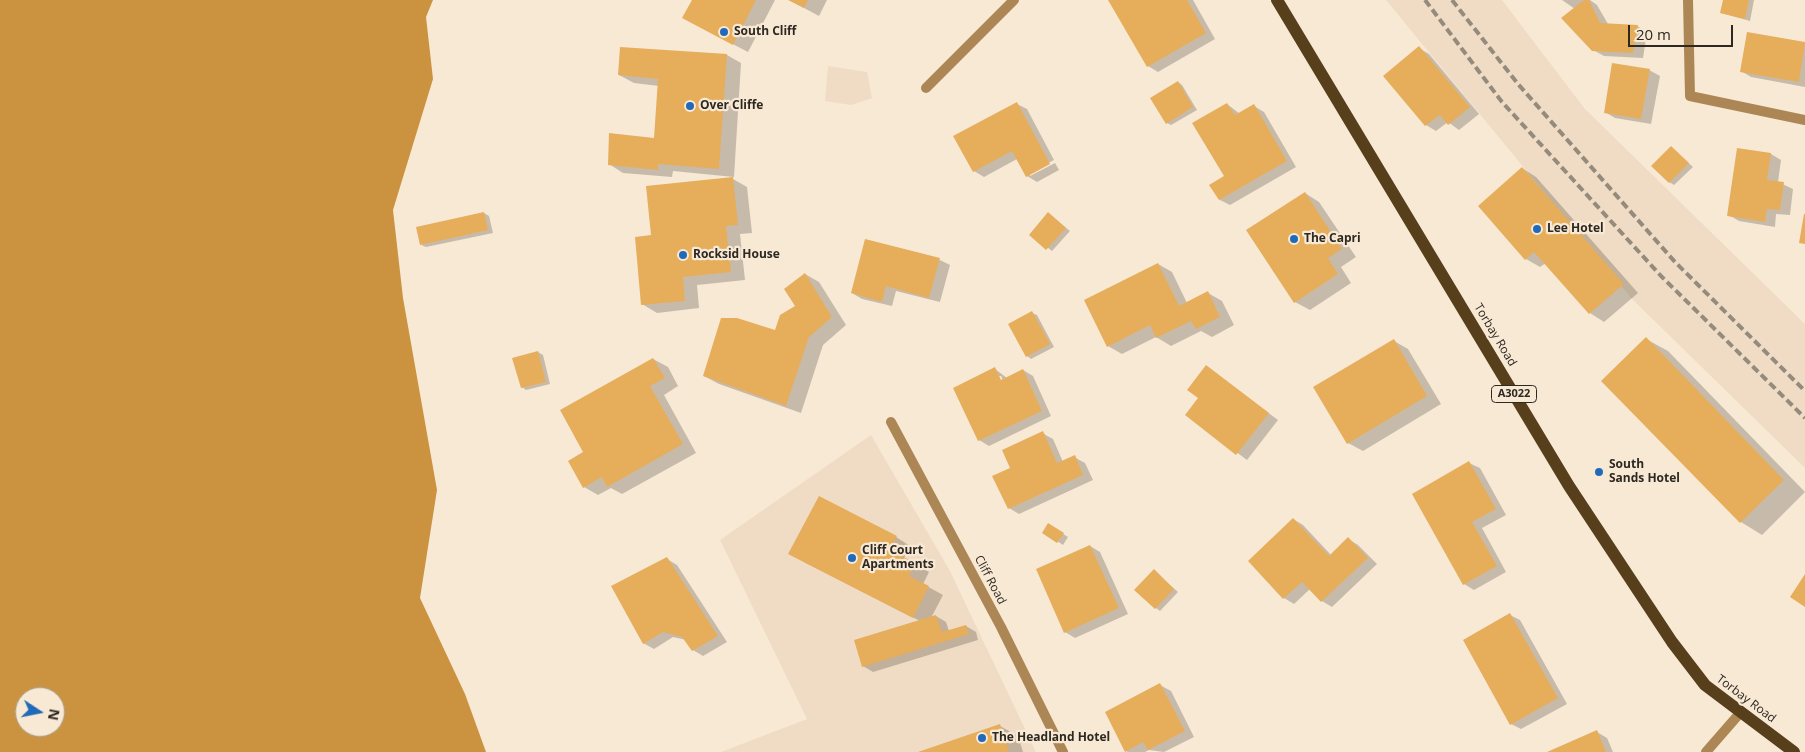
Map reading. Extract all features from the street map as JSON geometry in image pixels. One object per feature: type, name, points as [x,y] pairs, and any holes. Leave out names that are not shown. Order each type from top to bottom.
[{"type":"main road","name":"Torbay Road","points":[[1277,0],[1569,486],[1672,642],[1705,685],[1794,752]]},
{"type":"street","points":[[926,88],[1014,0]]},
{"type":"street","points":[[1688,0],[1690,96],[1805,120]]},
{"type":"street","name":"Cliff Road","points":[[891,422],[1001,627],[1063,752]]},
{"type":"street","points":[[1706,752],[1740,713]]},
{"type":"shaded area","points":[[0,0],[433,0],[426,17],[433,79],[393,210],[403,298],[437,490],[420,598],[465,694],[486,752],[0,752]]},
{"type":"shaded area","points":[[1386,0],[1502,0],[1585,109],[1805,324],[1805,468],[1631,298]]},
{"type":"shaded area","points":[[828,66],[867,72],[872,98],[851,105],[825,101]]},
{"type":"shaded area","points":[[871,435],[950,571],[1036,752],[721,752],[807,719],[720,540]]},
{"type":"building","name":"South Cliff","points":[[692,0],[756,0],[733,45],[682,18]]},
{"type":"building","name":"South Cliff","points":[[788,0],[808,0],[804,8]]},
{"type":"building","points":[[1108,0],[1187,0],[1206,33],[1147,67]]},
{"type":"building","points":[[1584,0],[1589,0],[1600,23],[1638,25],[1633,53],[1592,51],[1561,18]]},
{"type":"building","points":[[1723,0],[1749,0],[1745,19],[1720,13]]},
{"type":"building","points":[[1747,32],[1805,42],[1799,82],[1740,72]]},
{"type":"building","points":[[1419,46],[1470,107],[1448,125],[1440,115],[1425,126],[1383,76]]},
{"type":"building","name":"Over Cliffe","points":[[620,47],[727,54],[719,169],[658,164],[658,170],[608,165],[609,133],[654,138],[658,79],[618,75]]},
{"type":"building","points":[[1612,63],[1650,69],[1641,119],[1604,113]]},
{"type":"building","points":[[1178,81],[1193,107],[1166,124],[1150,98]]},
{"type":"building","points":[[1017,102],[1050,164],[1026,177],[1012,151],[973,172],[953,136]]},
{"type":"building","points":[[1227,103],[1235,115],[1254,104],[1287,161],[1219,200],[1209,185],[1224,176],[1192,123]]},
{"type":"building","points":[[1671,146],[1689,163],[1669,183],[1651,166]]},
{"type":"building","points":[[1737,148],[1771,153],[1767,180],[1784,182],[1780,210],[1767,209],[1765,222],[1727,216]]},
{"type":"building","name":"Lee Hotel","points":[[1522,167],[1624,284],[1589,314],[1534,252],[1525,260],[1478,206]]},
{"type":"building","name":"Rocksid House","points":[[733,177],[738,225],[726,226],[731,272],[683,277],[685,301],[641,305],[635,237],[651,235],[646,186]]},
{"type":"building","name":"The Capri","points":[[1305,192],[1342,249],[1328,258],[1338,274],[1294,303],[1246,230]]},
{"type":"building","points":[[484,212],[488,230],[420,245],[416,227]]},
{"type":"building","points":[[1048,212],[1066,228],[1046,250],[1029,235]]},
{"type":"building","points":[[1805,214],[1805,244],[1799,243]]},
{"type":"building","points":[[865,239],[940,258],[929,298],[886,286],[882,302],[851,293]]},
{"type":"building","points":[[1158,263],[1179,306],[1208,291],[1220,317],[1196,329],[1191,321],[1156,338],[1150,325],[1107,347],[1084,300]]},
{"type":"building","points":[[805,273],[832,317],[809,337],[786,406],[703,376],[721,318],[737,318],[775,330],[780,315],[795,306],[784,289]]},
{"type":"building","points":[[1032,311],[1050,344],[1026,357],[1008,324]]},
{"type":"building","points":[[1646,337],[1784,480],[1740,523],[1601,381]]},
{"type":"building","points":[[1394,339],[1427,396],[1347,444],[1313,387]]},
{"type":"building","points":[[538,351],[546,382],[521,388],[512,358]]},
{"type":"building","points":[[653,358],[665,378],[650,386],[683,444],[607,487],[602,477],[583,488],[568,461],[583,452],[560,410]]},
{"type":"building","points":[[1206,365],[1269,413],[1236,455],[1185,415],[1198,398],[1187,390]]},
{"type":"building","points":[[995,367],[1001,380],[1023,369],[1042,411],[978,441],[953,388]]},
{"type":"building","points":[[1043,431],[1057,463],[1075,455],[1083,475],[1008,509],[992,476],[1010,468],[1002,450]]},
{"type":"building","points":[[1469,461],[1496,509],[1472,522],[1497,566],[1463,585],[1412,494]]},
{"type":"building","name":"Cliff Court Apartments","points":[[819,496],[897,536],[890,550],[915,563],[909,576],[929,586],[913,618],[788,554]]},
{"type":"building","points":[[1293,518],[1329,556],[1348,537],[1368,558],[1321,602],[1302,582],[1283,599],[1248,561]]},
{"type":"building","points":[[1048,523],[1064,533],[1057,543],[1042,533]]},
{"type":"building","points":[[1090,545],[1119,608],[1064,633],[1036,569]]},
{"type":"building","points":[[667,557],[718,636],[692,651],[682,637],[663,632],[643,644],[611,586]]},
{"type":"building","points":[[1154,569],[1174,589],[1155,609],[1134,590]]},
{"type":"building","points":[[1805,574],[1805,607],[1790,597]]},
{"type":"building","points":[[1510,613],[1558,698],[1510,725],[1463,640]]},
{"type":"building","points":[[936,615],[942,632],[966,625],[969,634],[862,667],[854,640]]},
{"type":"building","points":[[1160,683],[1185,731],[1148,750],[1143,742],[1125,752],[1105,712]]},
{"type":"building","name":"The Headland Hotel","points":[[1000,724],[1009,752],[918,752]]},
{"type":"building","points":[[1597,730],[1606,752],[1547,752]]},
{"type":"railway","points":[[1425,0],[1502,102],[1661,276],[1805,418]]},
{"type":"railway","points":[[1452,0],[1518,84],[1675,262],[1805,391]]},
{"type":"place","name":"South Cliff","points":[[724,32]]},
{"type":"place","name":"Over Cliffe","points":[[690,106]]},
{"type":"place","name":"Lee Hotel","points":[[1537,229]]},
{"type":"place","name":"The Capri","points":[[1294,239]]},
{"type":"place","name":"Rocksid House","points":[[683,255]]},
{"type":"place","name":"South Sands Hotel","points":[[1599,472]]},
{"type":"place","name":"Cliff Court Apartments","points":[[852,558]]},
{"type":"place","name":"The Headland Hotel","points":[[982,738]]}]
